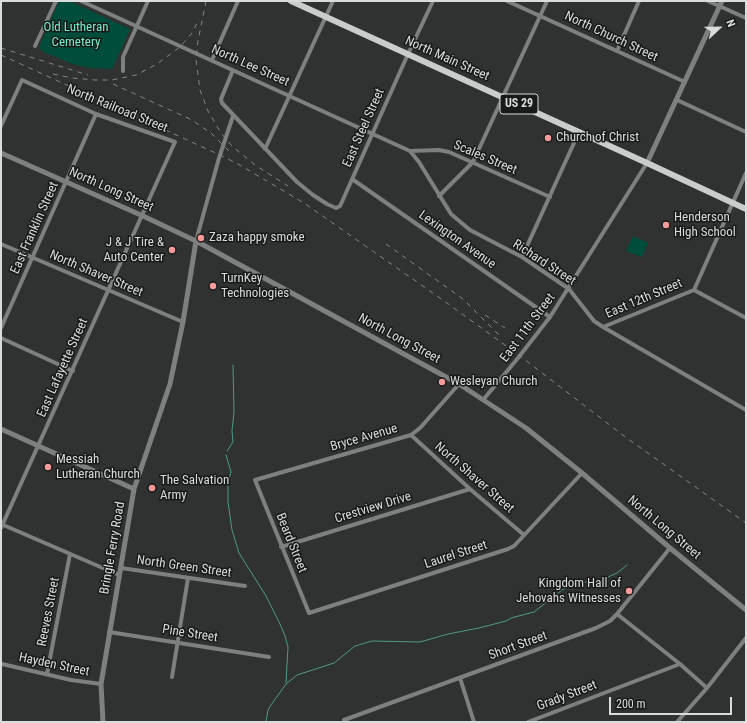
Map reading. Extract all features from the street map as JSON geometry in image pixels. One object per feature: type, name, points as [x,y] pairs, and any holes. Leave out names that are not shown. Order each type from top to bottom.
[{"type":"main road","name":"North Main Street","points":[[291,1],[746,209]]},
{"type":"street","points":[[35,46],[56,1]]},
{"type":"street","name":"North Lee Street","points":[[81,1],[410,151]]},
{"type":"street","points":[[123,71],[123,58],[148,1]]},
{"type":"street","points":[[212,60],[238,1]]},
{"type":"street","points":[[233,70],[221,99],[222,103],[265,149],[333,1]]},
{"type":"street","name":"East Steel Street","points":[[265,149],[297,182],[313,195],[333,208],[340,206],[433,1]]},
{"type":"street","name":"North Church Street","points":[[507,1],[685,82]]},
{"type":"street","points":[[439,196],[473,162],[547,1]]},
{"type":"street","points":[[616,51],[639,1]]},
{"type":"street","points":[[708,1],[721,4],[746,18]]},
{"type":"street","points":[[647,163],[721,4]]},
{"type":"street","name":"North Railroad Street","points":[[1,126],[22,80],[96,114],[175,142],[143,216]]},
{"type":"street","points":[[677,100],[746,132]]},
{"type":"street","name":"East Franklin Street","points":[[1,328],[96,114]]},
{"type":"street","points":[[196,241],[223,145],[233,116]]},
{"type":"street","points":[[522,257],[579,132]]},
{"type":"street","name":"Scales Street","points":[[410,151],[439,150],[449,152],[550,197]]},
{"type":"street","name":"Richard Street","points":[[410,151],[419,162],[451,214],[470,230],[522,257],[569,289],[594,321],[603,327],[746,410]]},
{"type":"street","name":"North Long Street","points":[[1,153],[196,241],[459,384],[526,428],[746,610]]},
{"type":"street","name":"East 11th Street","points":[[483,400],[550,318],[647,163]]},
{"type":"street","name":"East 12th Street","points":[[603,327],[694,290],[746,173]]},
{"type":"street","name":"Lexington Avenue","points":[[352,179],[550,318]]},
{"type":"street","name":"East Lafayette Street","points":[[2,525],[143,216]]},
{"type":"street","name":"Bringle Ferry Road","points":[[103,722],[101,684],[134,489],[170,384],[183,322],[196,241]]},
{"type":"street","name":"North Shaver Street","points":[[1,244],[183,322]]},
{"type":"street","points":[[694,290],[746,318]]},
{"type":"street","points":[[1,338],[72,371]]},
{"type":"street","name":"Bryce Avenue","points":[[255,480],[411,435],[420,428],[459,384]]},
{"type":"street","points":[[1,429],[134,489]]},
{"type":"street","name":"North Shaver Street","points":[[411,435],[470,489],[524,535]]},
{"type":"street","name":"Laurel Street","points":[[309,613],[508,550],[514,546],[582,473]]},
{"type":"street","name":"Beard Street","points":[[255,480],[309,613]]},
{"type":"street","name":"Crestview Drive","points":[[281,547],[470,489]]},
{"type":"street","name":"North Green Street","points":[[2,525],[119,575]]},
{"type":"street","name":"Short Street","points":[[344,720],[596,628],[610,621],[670,548]]},
{"type":"street","name":"Reeves Street","points":[[47,674],[70,554]]},
{"type":"street","name":"North Green Street","points":[[121,568],[245,586]]},
{"type":"street","points":[[172,677],[188,578]]},
{"type":"street","points":[[617,614],[680,664],[707,688]]},
{"type":"street","name":"Pine Street","points":[[109,632],[269,657]]},
{"type":"street","points":[[677,722],[707,688],[746,638]]},
{"type":"street","name":"Hayden Street","points":[[2,664],[101,684]]},
{"type":"street","name":"Grady Street","points":[[528,722],[680,664]]},
{"type":"street","points":[[460,678],[474,722]]},
{"type":"green space","name":"Old Lutheran Cemetery","points":[[59,1],[69,1],[130,29],[112,69],[90,68],[73,64],[43,52],[39,47]]},
{"type":"green space","points":[[633,236],[648,243],[642,257],[626,251]]},
{"type":"waterway","points":[[227,451],[233,442],[233,365]]},
{"type":"waterway","points":[[226,455],[231,472],[228,482],[228,502],[232,530],[239,553],[266,596],[285,636],[288,647],[286,683]]},
{"type":"waterway","points":[[266,722],[268,710],[286,684],[297,675],[334,663],[355,646],[372,641],[420,642],[506,621],[511,618],[534,612],[562,590],[575,583],[599,581],[617,573],[627,565]]},
{"type":"railway","points":[[206,1],[196,59],[200,90],[208,111],[221,133],[232,146],[255,165],[288,186]]},
{"type":"railway","points":[[53,74],[72,78],[95,80],[112,80],[136,75],[157,64],[180,47],[192,33],[199,19]]},
{"type":"railway","points":[[1,48],[88,75]]},
{"type":"railway","points":[[1,55],[220,155],[304,203],[447,303],[520,356],[624,436],[746,523]]},
{"type":"railway","points":[[113,84],[192,120],[212,134],[230,152]]},
{"type":"railway","points":[[386,244],[463,299],[499,335]]},
{"type":"railway","points":[[485,315],[505,328]]},
{"type":"place","name":"Church of Christ","points":[[548,138]]},
{"type":"place","name":"Henderson High School","points":[[666,225]]},
{"type":"place","name":"Zaza happy smoke","points":[[201,238]]},
{"type":"place","name":"J & J Tire & Auto Center","points":[[172,250]]},
{"type":"place","name":"TurnKey Technologies","points":[[213,286]]},
{"type":"place","name":"Wesleyan Church","points":[[442,382]]},
{"type":"place","name":"Messiah Lutheran Church","points":[[48,467]]},
{"type":"place","name":"The Salvation Army","points":[[152,488]]},
{"type":"place","name":"Kingdom Hall of Jehovahs Witnesses","points":[[629,591]]}]
